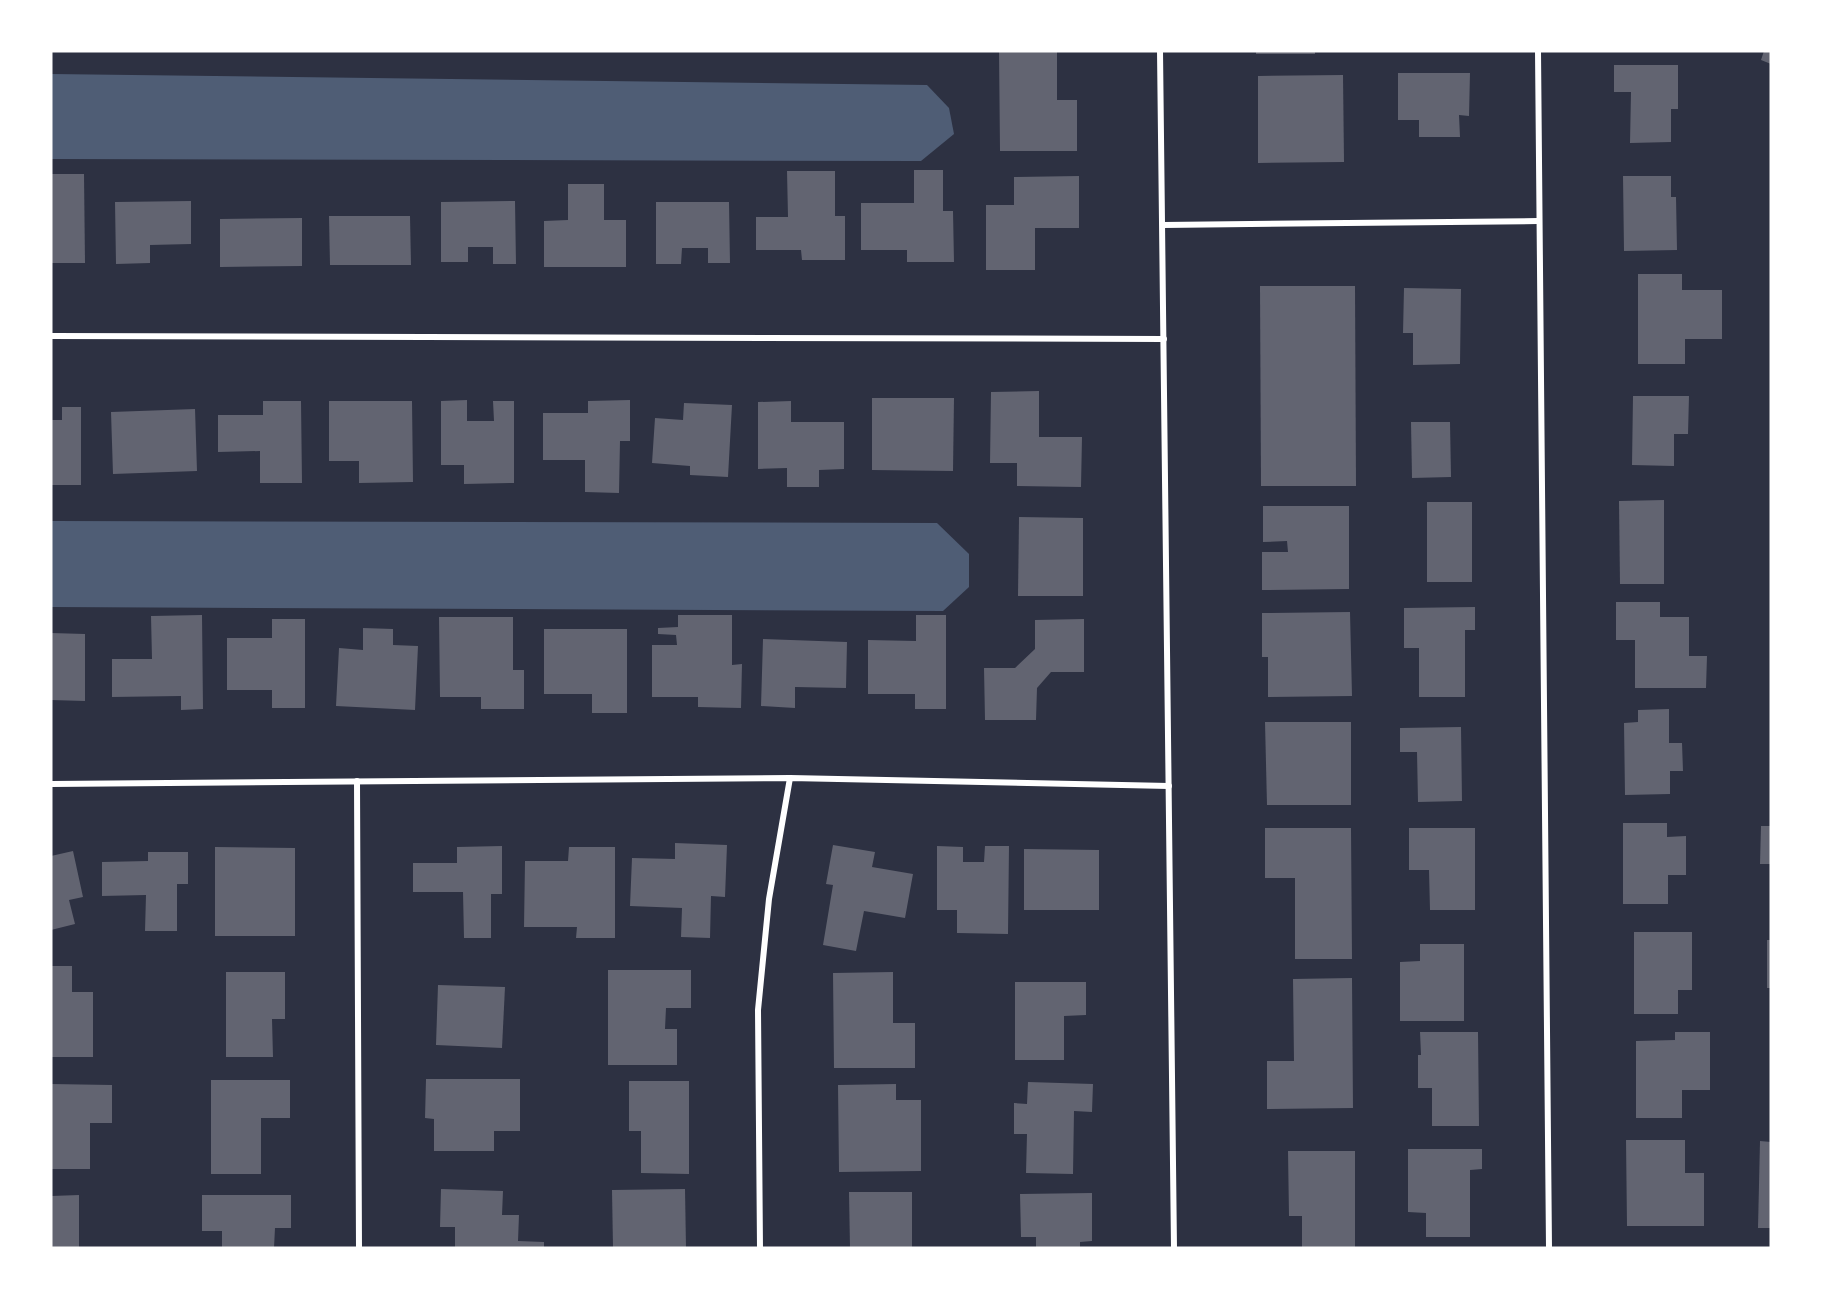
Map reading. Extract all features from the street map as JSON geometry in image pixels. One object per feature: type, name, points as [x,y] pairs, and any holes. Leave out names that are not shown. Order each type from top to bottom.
[{"type":"street","points":[[1160,51],[1174,1248]]},
{"type":"street","points":[[1538,51],[1549,1248]]},
{"type":"street","points":[[1163,225],[1538,221]]},
{"type":"street","points":[[51,336],[1164,339]]},
{"type":"street","points":[[51,784],[790,778],[1169,786]]},
{"type":"street","points":[[760,1248],[758,1010],[769,899],[790,778]]},
{"type":"street","points":[[357,781],[359,1248]]},
{"type":"water","points":[[51,74],[927,85],[949,108],[954,134],[921,161],[51,159]]},
{"type":"water","points":[[51,521],[937,523],[969,554],[969,587],[943,611],[51,607]]},
{"type":"building","points":[[999,51],[1057,51],[1057,100],[1077,100],[1077,151],[1000,151]]},
{"type":"building","points":[[1256,51],[1315,51],[1315,54],[1256,54]]},
{"type":"building","points":[[1764,51],[1771,51],[1771,64],[1761,60]]},
{"type":"building","points":[[1614,65],[1678,65],[1678,109],[1671,109],[1671,142],[1630,143],[1631,92],[1614,92]]},
{"type":"building","points":[[1398,73],[1470,73],[1469,116],[1459,115],[1460,137],[1419,137],[1419,120],[1398,120]]},
{"type":"building","points":[[1343,75],[1344,162],[1258,163],[1258,76]]},
{"type":"building","points":[[914,170],[943,170],[943,211],[953,211],[954,262],[907,262],[907,250],[861,250],[861,203],[914,203]]},
{"type":"building","points":[[787,171],[835,171],[835,216],[845,216],[845,260],[802,260],[801,250],[756,250],[756,217],[788,217]]},
{"type":"building","points":[[51,174],[84,174],[85,263],[52,263]]},
{"type":"building","points":[[1079,176],[1079,228],[1035,228],[1035,270],[986,270],[986,205],[1014,205],[1014,177]]},
{"type":"building","points":[[1623,176],[1671,176],[1671,197],[1676,197],[1677,250],[1624,251]]},
{"type":"building","points":[[568,184],[604,184],[604,220],[626,220],[626,267],[544,267],[544,221],[568,220]]},
{"type":"building","points":[[191,201],[191,244],[150,245],[150,263],[116,264],[115,202]]},
{"type":"building","points":[[515,201],[516,264],[493,264],[493,247],[468,247],[468,262],[441,262],[441,202]]},
{"type":"building","points":[[656,202],[729,202],[730,263],[708,263],[708,248],[682,248],[681,264],[656,264]]},
{"type":"building","points":[[329,216],[410,216],[411,265],[330,265]]},
{"type":"building","points":[[302,218],[302,266],[220,267],[220,219]]},
{"type":"building","points":[[1638,274],[1682,274],[1682,290],[1722,290],[1722,339],[1685,339],[1685,364],[1638,364]]},
{"type":"building","points":[[1260,286],[1355,286],[1356,486],[1261,486]]},
{"type":"building","points":[[1404,288],[1461,289],[1460,364],[1413,365],[1413,333],[1403,333]]},
{"type":"building","points":[[1039,391],[1039,437],[1082,437],[1081,487],[1017,486],[1017,463],[990,463],[991,392]]},
{"type":"building","points":[[1633,396],[1689,396],[1688,434],[1674,434],[1674,466],[1632,465]]},
{"type":"building","points":[[872,398],[954,398],[953,471],[872,470]]},
{"type":"building","points":[[467,400],[467,421],[494,421],[493,401],[514,401],[514,483],[464,484],[464,465],[441,465],[441,401]]},
{"type":"building","points":[[630,400],[630,441],[620,441],[619,493],[585,492],[585,460],[543,460],[543,413],[588,413],[588,401]]},
{"type":"building","points":[[263,401],[301,401],[302,483],[260,483],[260,451],[218,452],[218,415],[263,415]]},
{"type":"building","points":[[329,401],[412,401],[413,482],[359,483],[359,461],[329,461]]},
{"type":"building","points":[[791,401],[791,422],[844,422],[844,469],[819,470],[819,487],[787,487],[787,468],[758,469],[758,402]]},
{"type":"building","points":[[684,403],[732,405],[728,477],[690,475],[690,466],[652,463],[655,418],[683,420]]},
{"type":"building","points":[[62,407],[81,407],[81,485],[51,485],[51,420],[62,420]]},
{"type":"building","points":[[195,409],[197,471],[113,474],[111,412]]},
{"type":"building","points":[[1411,422],[1450,422],[1451,477],[1412,478]]},
{"type":"building","points":[[1664,500],[1664,584],[1620,584],[1619,501]]},
{"type":"building","points":[[1427,502],[1472,502],[1472,582],[1427,582]]},
{"type":"building","points":[[1263,506],[1349,506],[1349,589],[1262,590],[1262,552],[1288,552],[1287,541],[1263,542]]},
{"type":"building","points":[[1019,517],[1083,518],[1083,596],[1018,596]]},
{"type":"building","points":[[1616,602],[1660,602],[1660,617],[1689,617],[1689,656],[1707,656],[1706,688],[1635,688],[1635,640],[1616,640]]},
{"type":"building","points":[[1475,607],[1475,630],[1465,630],[1465,697],[1419,697],[1419,648],[1404,648],[1404,608]]},
{"type":"building","points":[[1350,612],[1352,696],[1268,697],[1268,657],[1262,657],[1262,613]]},
{"type":"building","points":[[202,615],[203,709],[181,710],[181,696],[112,697],[112,659],[152,659],[151,616]]},
{"type":"building","points":[[678,615],[732,615],[732,665],[742,664],[741,708],[698,707],[698,697],[652,697],[652,645],[677,645],[676,635],[658,634],[658,628],[678,627]]},
{"type":"building","points":[[916,615],[946,615],[946,709],[915,709],[915,694],[868,694],[868,640],[916,641]]},
{"type":"building","points":[[439,617],[513,617],[513,670],[524,670],[524,709],[481,709],[481,697],[440,697]]},
{"type":"building","points":[[272,619],[305,619],[305,708],[272,708],[272,690],[227,690],[227,638],[272,638]]},
{"type":"building","points":[[1084,619],[1084,672],[1051,672],[1037,688],[1036,720],[985,720],[984,668],[1015,668],[1035,649],[1035,620]]},
{"type":"building","points":[[363,628],[393,629],[393,645],[418,646],[415,710],[336,706],[339,648],[363,650]]},
{"type":"building","points":[[544,629],[627,629],[627,713],[592,713],[592,694],[544,694]]},
{"type":"building","points":[[51,633],[85,634],[85,701],[51,700]]},
{"type":"building","points":[[763,639],[847,642],[846,688],[795,687],[795,708],[761,706]]},
{"type":"building","points":[[1669,709],[1669,743],[1682,743],[1683,771],[1670,771],[1670,794],[1625,795],[1624,723],[1638,722],[1638,710]]},
{"type":"building","points":[[1265,722],[1351,722],[1351,805],[1267,805]]},
{"type":"building","points":[[1461,727],[1462,801],[1418,802],[1417,752],[1400,752],[1400,728]]},
{"type":"building","points":[[1623,823],[1667,823],[1667,837],[1686,836],[1686,875],[1668,875],[1668,904],[1623,904]]},
{"type":"building","points":[[1761,826],[1771,826],[1771,864],[1760,864]]},
{"type":"building","points":[[1265,828],[1351,828],[1352,959],[1295,959],[1295,878],[1265,878]]},
{"type":"building","points":[[1409,828],[1475,828],[1475,910],[1430,910],[1429,870],[1409,870]]},
{"type":"building","points":[[675,843],[727,845],[725,897],[711,896],[710,938],[681,937],[682,908],[630,906],[632,858],[675,859]]},
{"type":"building","points":[[833,845],[875,852],[872,867],[913,874],[905,918],[864,911],[856,951],[823,945],[833,885],[826,884]]},
{"type":"building","points":[[502,846],[502,894],[491,894],[491,938],[464,938],[463,892],[413,892],[413,863],[457,863],[457,847]]},
{"type":"building","points":[[937,846],[963,847],[963,862],[984,862],[985,846],[1009,846],[1008,934],[957,933],[957,910],[937,910]]},
{"type":"building","points":[[215,847],[295,848],[295,936],[215,936]]},
{"type":"building","points":[[569,847],[615,847],[615,938],[576,938],[577,927],[524,927],[525,861],[568,861]]},
{"type":"building","points":[[1024,849],[1099,850],[1099,910],[1024,910]]},
{"type":"building","points":[[73,851],[83,897],[69,900],[75,924],[51,930],[51,856]]},
{"type":"building","points":[[148,852],[188,852],[188,884],[177,884],[177,931],[145,931],[146,895],[102,896],[102,862],[148,861]]},
{"type":"building","points":[[1634,932],[1692,932],[1692,990],[1678,990],[1678,1014],[1634,1014]]},
{"type":"building","points":[[1767,940],[1771,940],[1771,988],[1767,988]]},
{"type":"building","points":[[1420,944],[1464,944],[1464,1021],[1400,1021],[1400,962],[1420,961]]},
{"type":"building","points":[[51,966],[72,966],[72,992],[93,992],[93,1057],[51,1057]]},
{"type":"building","points":[[608,970],[691,970],[691,1008],[666,1008],[665,1029],[677,1029],[677,1065],[608,1065]]},
{"type":"building","points":[[226,972],[285,972],[285,1019],[272,1019],[273,1057],[226,1057]]},
{"type":"building","points":[[893,972],[893,1023],[915,1023],[915,1068],[834,1068],[833,973]]},
{"type":"building","points":[[1352,978],[1353,1108],[1267,1109],[1267,1061],[1294,1061],[1293,979]]},
{"type":"building","points":[[1015,982],[1086,982],[1086,1015],[1064,1016],[1064,1060],[1015,1060]]},
{"type":"building","points":[[438,985],[505,987],[502,1048],[436,1045]]},
{"type":"building","points":[[1420,1032],[1478,1032],[1479,1126],[1432,1126],[1432,1088],[1418,1088],[1418,1055],[1421,1055]]},
{"type":"building","points":[[1675,1032],[1710,1032],[1710,1090],[1682,1090],[1682,1118],[1636,1118],[1636,1041],[1675,1040]]},
{"type":"building","points":[[426,1079],[520,1079],[520,1131],[494,1131],[494,1151],[434,1151],[434,1119],[425,1118]]},
{"type":"building","points":[[211,1080],[290,1080],[290,1118],[261,1118],[261,1174],[211,1174]]},
{"type":"building","points":[[629,1081],[689,1081],[689,1174],[641,1173],[641,1131],[629,1131]]},
{"type":"building","points":[[1028,1082],[1093,1084],[1092,1112],[1074,1111],[1073,1174],[1026,1173],[1027,1134],[1014,1134],[1014,1103],[1027,1104]]},
{"type":"building","points":[[51,1084],[112,1085],[112,1123],[90,1123],[90,1169],[51,1169]]},
{"type":"building","points":[[896,1084],[896,1100],[921,1100],[921,1171],[839,1172],[838,1085]]},
{"type":"building","points":[[1626,1140],[1685,1140],[1685,1173],[1704,1173],[1704,1226],[1627,1226]]},
{"type":"building","points":[[1760,1141],[1771,1142],[1771,1228],[1758,1228]]},
{"type":"building","points":[[1408,1149],[1482,1149],[1482,1169],[1470,1170],[1470,1237],[1426,1237],[1426,1213],[1408,1212]]},
{"type":"building","points":[[1288,1151],[1355,1151],[1355,1248],[1302,1248],[1302,1216],[1289,1216]]},
{"type":"building","points":[[441,1189],[503,1191],[502,1215],[519,1215],[518,1241],[544,1242],[544,1248],[455,1248],[455,1227],[440,1227]]},
{"type":"building","points":[[685,1189],[686,1248],[613,1248],[612,1190]]},
{"type":"building","points":[[849,1192],[912,1192],[912,1248],[850,1248]]},
{"type":"building","points":[[1092,1193],[1092,1241],[1080,1242],[1080,1248],[1036,1248],[1036,1237],[1021,1237],[1020,1194]]},
{"type":"building","points":[[79,1195],[79,1248],[51,1248],[51,1196]]},
{"type":"building","points":[[202,1195],[291,1195],[291,1228],[275,1228],[274,1248],[222,1248],[222,1231],[202,1231]]}]
